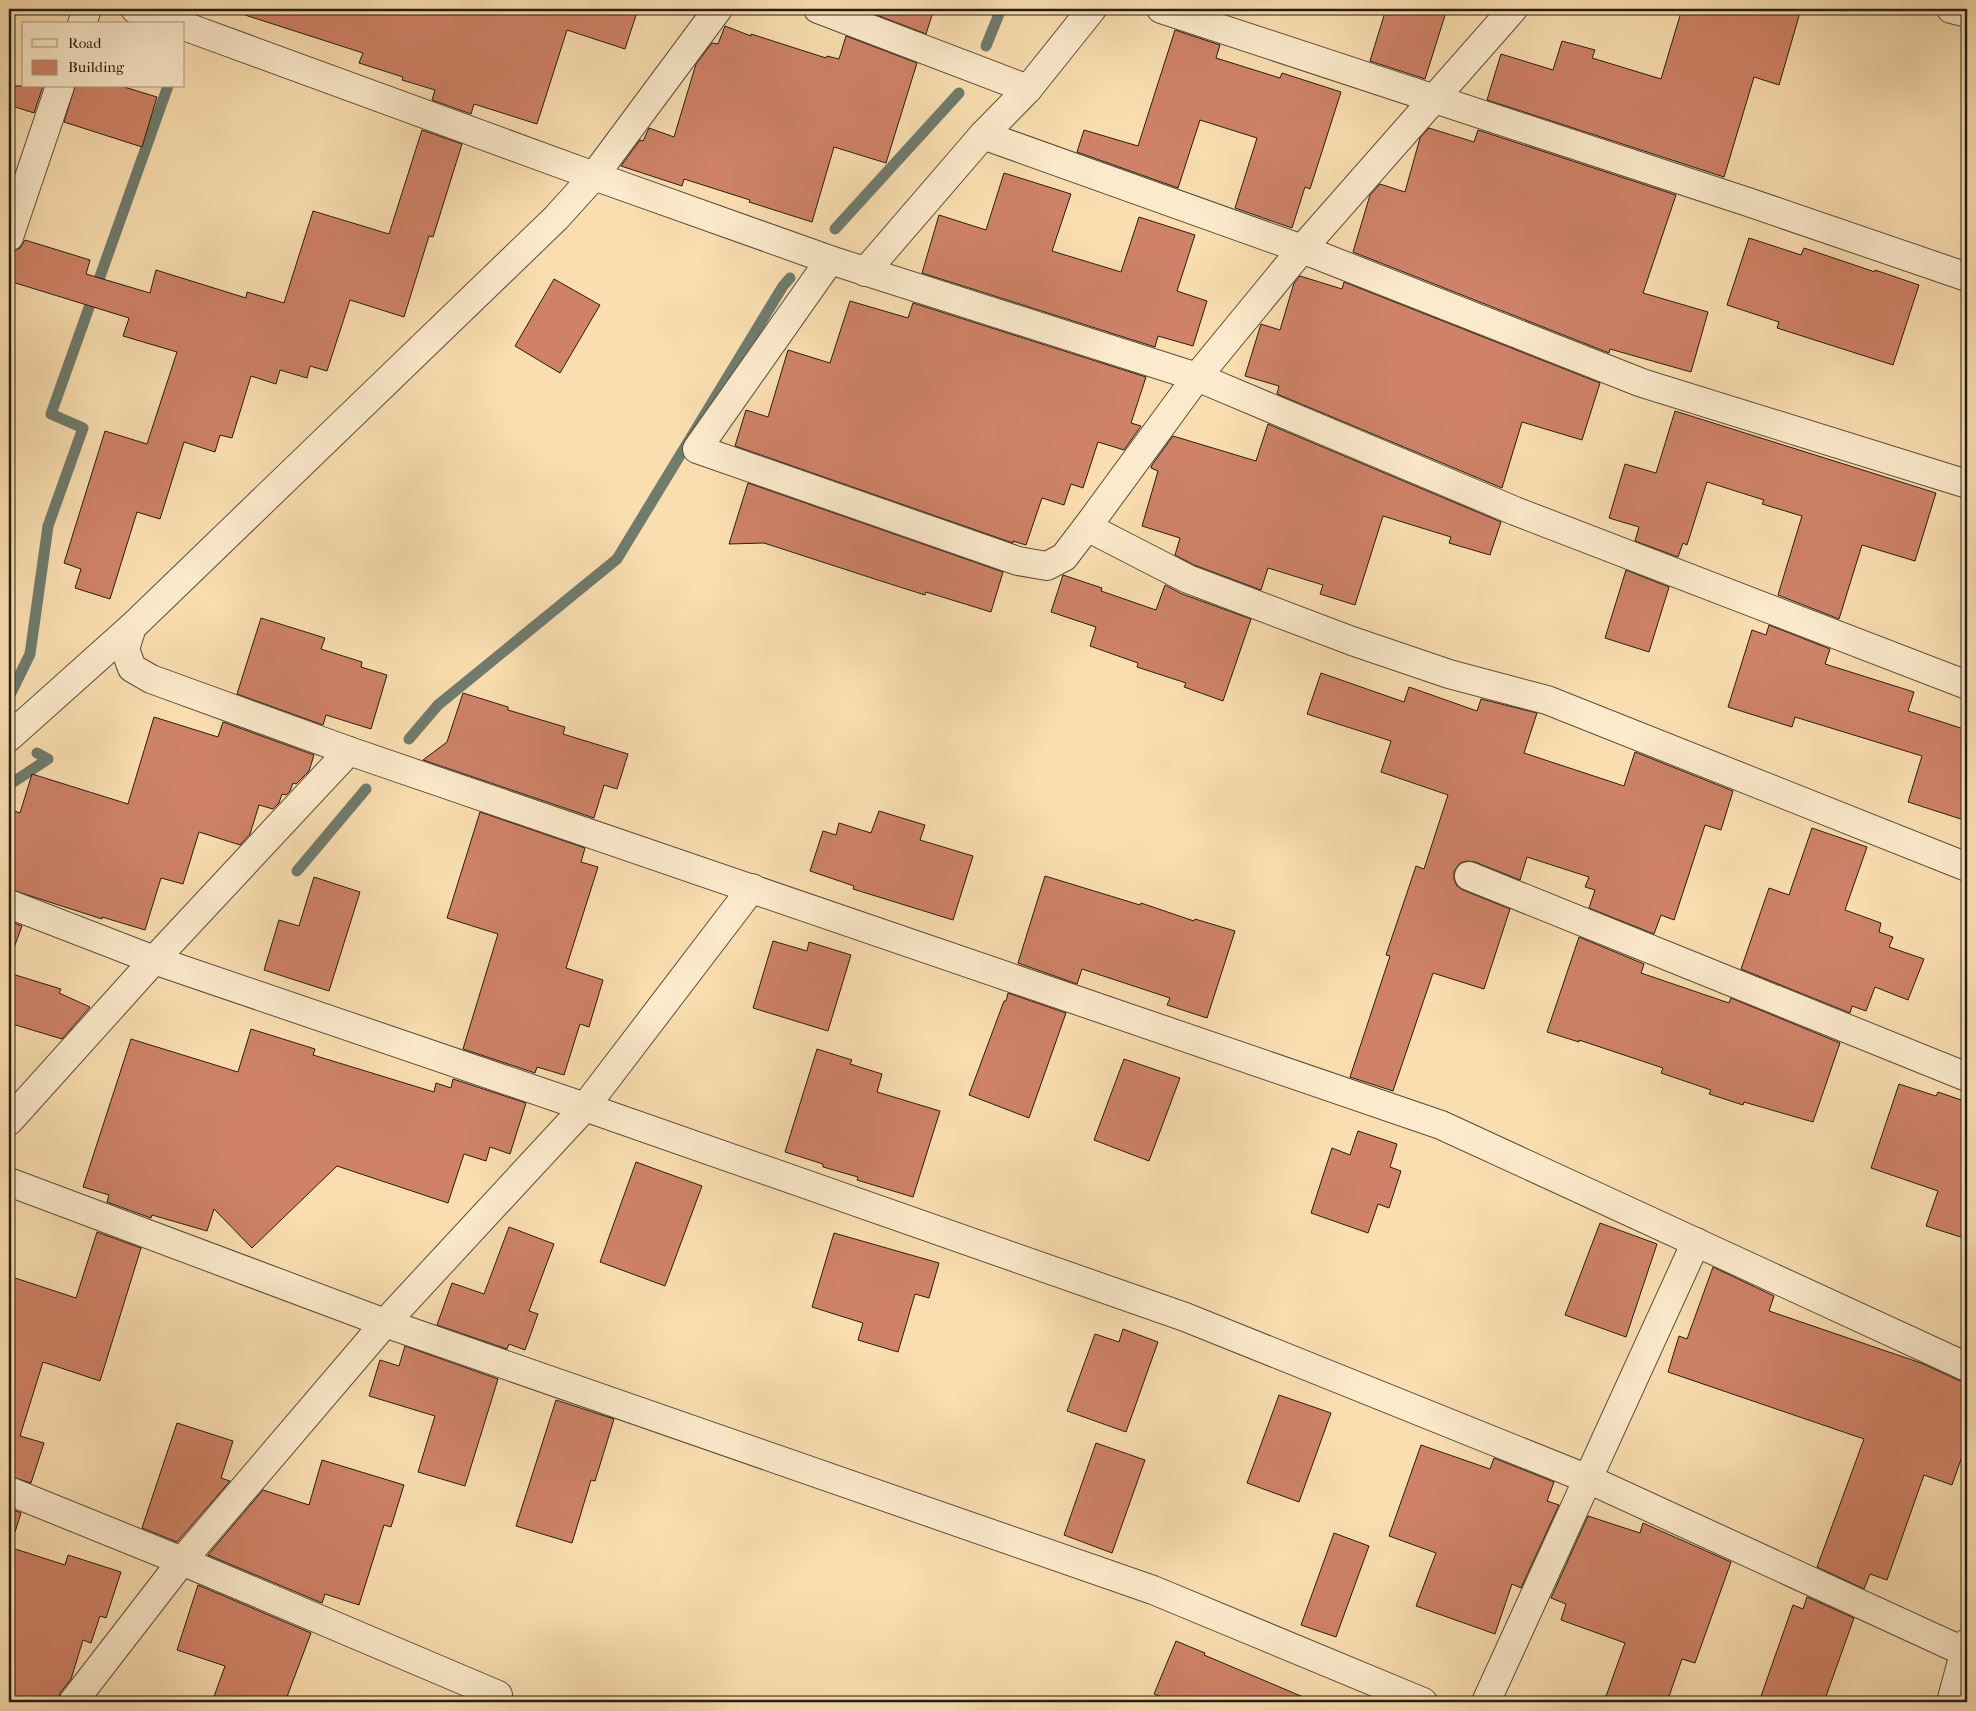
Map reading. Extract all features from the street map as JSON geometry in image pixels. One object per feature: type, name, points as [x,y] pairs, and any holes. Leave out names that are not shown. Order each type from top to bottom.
[{"type":"street","points":[[83,22],[87,9]]},
{"type":"street","points":[[135,9],[171,22]]},
{"type":"street","points":[[9,737],[132,627],[556,218],[594,176],[718,9]]},
{"type":"street","points":[[818,9],[1028,89]]},
{"type":"street","points":[[866,272],[983,135],[1028,89],[1092,9]]},
{"type":"street","points":[[1161,9],[1748,202],[1967,277]]},
{"type":"street","points":[[830,260],[697,449],[1018,561],[1047,566],[1064,556],[1196,377],[1302,249],[1513,9]]},
{"type":"street","points":[[1951,9],[1967,13]]},
{"type":"street","points":[[185,26],[830,260],[1196,377],[1515,511],[1967,685]]},
{"type":"street","points":[[9,237],[59,88]]},
{"type":"street","points":[[983,135],[1302,249],[1642,383],[1967,484]]},
{"type":"street","points":[[1087,527],[1188,579],[1352,641],[1449,674],[1547,700],[1967,867]]},
{"type":"street","points":[[132,627],[125,649],[132,668],[151,679],[349,750],[1441,1125],[1967,1367]]},
{"type":"street","points":[[9,1121],[154,960],[349,750]]},
{"type":"street","points":[[1470,876],[1967,1077]]},
{"type":"street","points":[[73,1702],[182,1560],[386,1323],[585,1107],[752,888]]},
{"type":"street","points":[[9,904],[154,960],[585,1107],[1185,1317],[1588,1479],[1814,1582],[1966,1648],[1951,1702]]},
{"type":"street","points":[[9,1182],[386,1323],[1153,1590],[1423,1702]]},
{"type":"street","points":[[1486,1702],[1696,1242]]},
{"type":"street","points":[[9,1491],[182,1560],[498,1694]]},
{"type":"building","points":[[246,9],[638,9],[625,49],[567,30],[537,124],[474,104],[471,114],[432,100],[435,90],[402,80],[403,77],[359,63],[363,53],[245,15]]},
{"type":"building","points":[[861,9],[934,9],[926,34]]},
{"type":"building","points":[[1210,9],[1231,9],[1229,15]]},
{"type":"building","points":[[1386,9],[1447,9],[1425,79],[1370,61]]},
{"type":"building","points":[[1682,9],[1801,9],[1779,85],[1754,77],[1724,177],[1487,100],[1501,54],[1553,70],[1562,41],[1595,50],[1592,58],[1661,79]]},
{"type":"building","points":[[725,26],[751,36],[751,34],[826,58],[827,56],[839,59],[846,36],[917,63],[886,163],[834,147],[812,222],[684,179],[682,186],[621,166],[640,140],[643,141],[649,128],[674,137],[696,64],[712,43],[718,44]]},
{"type":"building","points":[[1175,30],[1220,45],[1216,58],[1280,78],[1282,73],[1341,92],[1310,189],[1305,187],[1292,228],[1235,208],[1257,138],[1200,120],[1178,188],[1077,152],[1084,130],[1138,146]]},
{"type":"building","points":[[9,86],[42,88],[34,113],[9,105]]},
{"type":"building","points":[[74,88],[128,88],[157,97],[142,147],[64,122]]},
{"type":"building","points":[[1429,128],[1474,142],[1478,130],[1676,195],[1643,293],[1708,312],[1691,372],[1610,349],[1609,353],[1353,252],[1370,195],[1380,184],[1405,192],[1420,138]]},
{"type":"building","points":[[422,130],[462,144],[433,237],[429,236],[404,317],[350,300],[327,371],[310,366],[307,378],[280,370],[276,384],[251,376],[232,438],[220,435],[215,452],[184,442],[160,519],[137,512],[110,599],[75,588],[81,569],[64,563],[105,431],[147,444],[177,352],[123,336],[129,318],[9,281],[11,252],[20,248],[25,240],[90,260],[86,274],[150,293],[156,270],[246,298],[247,292],[284,303],[313,211],[389,234]]},
{"type":"building","points":[[1004,173],[1071,194],[1052,251],[1121,272],[1139,217],[1195,235],[1177,291],[1207,301],[1193,346],[1158,336],[1155,347],[922,273],[939,215],[986,230]]},
{"type":"building","points":[[1749,238],[1801,255],[1804,248],[1919,285],[1893,365],[1777,328],[1779,322],[1727,305]]},
{"type":"building","points":[[1300,276],[1342,289],[1344,282],[1600,383],[1582,440],[1522,422],[1502,488],[1277,394],[1279,386],[1245,376],[1261,324],[1280,330],[1294,283]]},
{"type":"building","points":[[554,279],[600,305],[560,373],[515,346]]},
{"type":"building","points":[[850,301],[908,318],[913,303],[1146,377],[1131,423],[1141,426],[1124,450],[1098,442],[1083,488],[1071,484],[1064,505],[1042,498],[1026,545],[1013,541],[1013,543],[735,446],[746,410],[768,417],[788,350],[830,363]]},
{"type":"building","points":[[1675,411],[1936,493],[1915,561],[1862,545],[1839,619],[1778,595],[1802,516],[1762,504],[1764,500],[1707,482],[1687,545],[1683,543],[1678,557],[1635,541],[1639,527],[1609,518],[1625,464],[1656,473]]},
{"type":"building","points":[[1268,424],[1501,522],[1490,555],[1449,543],[1451,537],[1383,516],[1355,605],[1320,594],[1323,585],[1268,568],[1261,590],[1194,565],[1175,555],[1180,538],[1142,526],[1158,471],[1151,468],[1152,465],[1173,436],[1256,461]]},
{"type":"building","points":[[748,483],[1003,572],[991,612],[926,592],[925,595],[764,543],[729,544]]},
{"type":"building","points":[[1626,570],[1669,587],[1649,652],[1605,638]]},
{"type":"building","points":[[1063,575],[1102,588],[1101,591],[1156,610],[1165,585],[1182,594],[1251,619],[1223,701],[1184,687],[1186,683],[1137,667],[1138,663],[1090,646],[1096,627],[1051,612]]},
{"type":"building","points":[[261,618],[325,638],[321,649],[362,662],[361,667],[387,675],[371,729],[326,715],[323,725],[237,694]]},
{"type":"building","points":[[1769,625],[1830,649],[1825,664],[1914,692],[1908,711],[1967,730],[1967,821],[1908,802],[1922,756],[1795,717],[1792,727],[1728,707],[1752,630],[1766,635]]},
{"type":"building","points":[[1321,673],[1404,702],[1409,687],[1477,711],[1481,699],[1537,713],[1524,753],[1624,786],[1635,752],[1733,791],[1721,830],[1705,825],[1674,920],[1661,915],[1654,934],[1589,908],[1595,890],[1585,887],[1589,877],[1527,857],[1520,880],[1475,862],[1467,861],[1460,863],[1454,871],[1454,879],[1457,886],[1510,909],[1484,989],[1433,973],[1393,1091],[1350,1077],[1390,956],[1386,955],[1416,866],[1424,869],[1448,795],[1381,772],[1391,741],[1307,714]]},
{"type":"building","points":[[463,693],[508,707],[508,710],[565,727],[563,734],[628,754],[617,789],[604,785],[594,818],[423,760],[447,742]]},
{"type":"building","points":[[154,717],[218,737],[223,722],[314,755],[309,771],[296,784],[293,783],[286,795],[282,794],[279,803],[273,809],[259,805],[250,834],[240,845],[199,832],[183,884],[161,878],[145,930],[102,917],[102,919],[9,889],[9,809],[20,813],[32,774],[128,804]]},
{"type":"building","points":[[879,811],[925,825],[920,840],[973,856],[953,920],[853,889],[854,886],[810,871],[823,831],[836,835],[839,823],[871,833]]},
{"type":"building","points":[[480,812],[585,848],[581,862],[598,867],[566,968],[603,980],[589,1027],[580,1024],[564,1075],[537,1067],[535,1073],[463,1049],[498,934],[447,918]]},
{"type":"building","points":[[1812,828],[1867,847],[1845,910],[1881,923],[1879,932],[1893,937],[1889,947],[1924,959],[1908,1000],[1875,987],[1866,1011],[1852,1006],[1850,1013],[1741,969],[1769,888],[1789,895]]},
{"type":"building","points":[[1045,876],[1140,905],[1141,903],[1194,921],[1195,919],[1235,931],[1207,1018],[1167,1005],[1170,998],[1082,969],[1077,984],[1018,963]]},
{"type":"building","points":[[314,877],[360,892],[329,991],[264,970],[279,920],[299,926]]},
{"type":"building","points":[[9,921],[22,926],[12,953],[9,952]]},
{"type":"building","points":[[1579,937],[1644,964],[1641,973],[1729,1003],[1731,998],[1840,1043],[1813,1122],[1744,1102],[1743,1105],[1709,1094],[1711,1090],[1661,1073],[1663,1068],[1579,1040],[1579,1042],[1547,1032]]},
{"type":"building","points":[[773,941],[807,951],[809,942],[851,955],[828,1031],[753,1008]]},
{"type":"building","points":[[9,973],[61,989],[59,993],[90,1007],[62,1039],[9,1023]]},
{"type":"building","points":[[1008,993],[1066,1013],[1029,1118],[969,1095]]},
{"type":"building","points":[[251,1029],[315,1049],[313,1055],[434,1092],[436,1083],[451,1088],[453,1079],[526,1103],[510,1154],[490,1147],[486,1161],[464,1154],[448,1203],[337,1166],[252,1248],[214,1209],[207,1231],[152,1215],[151,1218],[107,1202],[109,1195],[83,1187],[131,1039],[238,1072]]},
{"type":"building","points":[[817,1049],[852,1060],[850,1064],[882,1074],[877,1092],[940,1111],[913,1197],[857,1180],[858,1177],[823,1167],[823,1164],[785,1152]]},
{"type":"building","points":[[1124,1059],[1180,1078],[1149,1161],[1094,1140]]},
{"type":"building","points":[[1899,1084],[1936,1096],[1938,1092],[1967,1102],[1967,1239],[1926,1226],[1938,1191],[1871,1168]]},
{"type":"building","points":[[1358,1131],[1397,1144],[1390,1167],[1401,1171],[1389,1208],[1378,1204],[1368,1233],[1311,1213],[1332,1148],[1350,1155]]},
{"type":"building","points":[[636,1162],[702,1186],[665,1286],[600,1262]]},
{"type":"building","points":[[1600,1223],[1657,1244],[1626,1337],[1565,1315]]},
{"type":"building","points":[[509,1227],[554,1244],[529,1311],[538,1314],[525,1350],[509,1344],[507,1349],[437,1325],[452,1283],[484,1294]]},
{"type":"building","points":[[97,1232],[141,1248],[100,1381],[43,1362],[20,1436],[44,1443],[31,1483],[9,1476],[9,1276],[76,1298]]},
{"type":"building","points":[[834,1233],[939,1263],[929,1298],[915,1294],[898,1352],[858,1340],[863,1323],[812,1307]]},
{"type":"building","points":[[1713,1267],[1774,1296],[1769,1311],[1921,1363],[1960,1381],[1967,1382],[1967,1442],[1952,1485],[1924,1475],[1887,1580],[1870,1574],[1864,1589],[1817,1567],[1864,1439],[1668,1372],[1679,1336],[1687,1339]]},
{"type":"building","points":[[1123,1329],[1158,1342],[1126,1432],[1067,1411],[1095,1334],[1119,1342]]},
{"type":"building","points":[[405,1346],[498,1379],[465,1486],[418,1472],[435,1416],[369,1396],[380,1360],[399,1366]]},
{"type":"building","points":[[1279,1395],[1331,1413],[1299,1502],[1247,1483]]},
{"type":"building","points":[[556,1400],[614,1419],[595,1481],[591,1480],[572,1543],[516,1526]]},
{"type":"building","points":[[177,1423],[233,1441],[221,1478],[230,1481],[177,1542],[142,1528]]},
{"type":"building","points":[[1096,1443],[1145,1460],[1112,1553],[1064,1535]]},
{"type":"building","points":[[1421,1445],[1490,1469],[1494,1458],[1554,1482],[1547,1501],[1559,1505],[1521,1588],[1512,1584],[1495,1634],[1416,1606],[1436,1553],[1389,1536]]},
{"type":"building","points":[[322,1460],[404,1485],[391,1527],[384,1525],[359,1605],[325,1594],[322,1603],[208,1555],[263,1490],[309,1505]]},
{"type":"building","points":[[9,1508],[21,1513],[15,1532],[9,1530]]},
{"type":"building","points":[[1588,1516],[1640,1533],[1643,1523],[1731,1562],[1695,1663],[1682,1659],[1667,1702],[1604,1702],[1625,1643],[1561,1620],[1566,1604],[1551,1598]]},
{"type":"building","points":[[1334,1533],[1369,1546],[1336,1637],[1301,1625]]},
{"type":"building","points":[[9,1547],[65,1565],[68,1555],[121,1572],[106,1618],[100,1616],[91,1643],[83,1640],[71,1679],[60,1693],[58,1702],[9,1702]]},
{"type":"building","points":[[198,1585],[311,1633],[285,1702],[212,1702],[225,1666],[177,1650]]},
{"type":"building","points":[[1807,1597],[1854,1618],[1824,1702],[1759,1702],[1793,1605],[1803,1609]]},
{"type":"building","points":[[1176,1641],[1205,1653],[1204,1655],[1315,1702],[1174,1702],[1154,1694]]},
{"type":"waterway","points":[[986,46],[1001,9]]},
{"type":"waterway","points":[[9,697],[30,654],[48,526],[83,428],[51,414],[167,88]]},
{"type":"waterway","points":[[835,229],[959,93]]},
{"type":"waterway","points":[[409,739],[438,705],[617,559],[783,286],[790,278]]},
{"type":"waterway","points":[[9,785],[48,759],[37,753]]},
{"type":"waterway","points":[[297,871],[366,789]]}]
